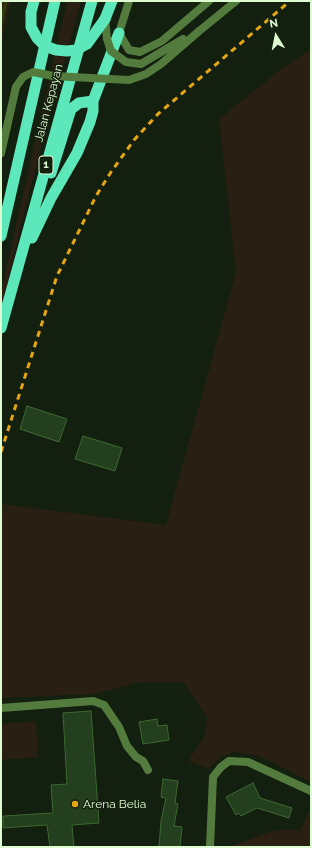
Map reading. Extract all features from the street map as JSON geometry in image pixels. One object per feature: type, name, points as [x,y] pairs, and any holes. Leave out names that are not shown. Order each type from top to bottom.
[{"type":"highway","points":[[34,1],[31,27],[37,38],[45,46],[67,52],[76,50],[88,44],[105,19],[112,1]]},
{"type":"highway","name":"Jalan Kepayan","points":[[1,236],[55,1]]},
{"type":"highway","name":"Jalan Kepayan","points":[[1,328],[37,202],[57,122],[92,1]]},
{"type":"highway","points":[[17,271],[52,198],[77,153],[90,122],[93,111],[93,101],[119,33]]},
{"type":"highway","points":[[37,202],[49,178],[71,109],[79,103],[93,101]]},
{"type":"street","points":[[129,1],[119,33],[129,50],[140,52],[162,41],[209,1]]},
{"type":"street","points":[[1,153],[16,87],[23,77],[33,72],[53,76],[130,80],[146,74],[161,64],[236,1]]},
{"type":"street","points":[[105,19],[107,39],[111,51],[126,62],[133,64],[141,64],[198,32]]},
{"type":"street","points":[[1,708],[94,701],[104,705],[119,727],[127,746],[136,757],[143,761],[148,770]]},
{"type":"street","points":[[210,847],[213,777],[221,767],[229,761],[248,762],[311,791]]},
{"type":"shaded area","points":[[1,1],[11,1],[1,43]]},
{"type":"shaded area","points":[[67,1],[81,1],[36,166],[1,309],[1,291]]},
{"type":"shaded area","points":[[311,49],[311,782],[260,756],[233,752],[220,757],[209,769],[188,761],[204,737],[207,717],[183,682],[139,682],[95,694],[1,698],[1,504],[166,525],[236,272],[219,119],[284,67]]},
{"type":"shaded area","points":[[36,721],[38,757],[1,760],[1,724]]},
{"type":"shaded area","points":[[309,811],[311,811],[311,847],[229,847],[275,830],[300,830]]},
{"type":"building","points":[[27,406],[67,419],[59,442],[20,429]]},
{"type":"building","points":[[83,436],[122,448],[115,471],[75,459]]},
{"type":"building","points":[[91,711],[99,823],[72,825],[74,847],[50,847],[47,825],[3,828],[3,816],[53,813],[51,785],[67,784],[63,713]]},
{"type":"building","points":[[157,719],[158,726],[167,725],[169,740],[143,744],[139,722]]},
{"type":"building","points":[[163,779],[178,781],[175,803],[178,804],[174,826],[182,827],[180,847],[159,847],[161,821],[166,798],[161,797]]},
{"type":"building","points":[[253,783],[260,798],[292,808],[289,818],[257,808],[241,816],[239,813],[236,815],[226,797]]},
{"type":"waterway","points":[[1,23],[6,1]]},
{"type":"railway","points":[[1,452],[57,276],[96,196],[111,172],[134,140],[158,114],[290,1]]},
{"type":"place","name":"Arena Belia","points":[[75,804]]}]
